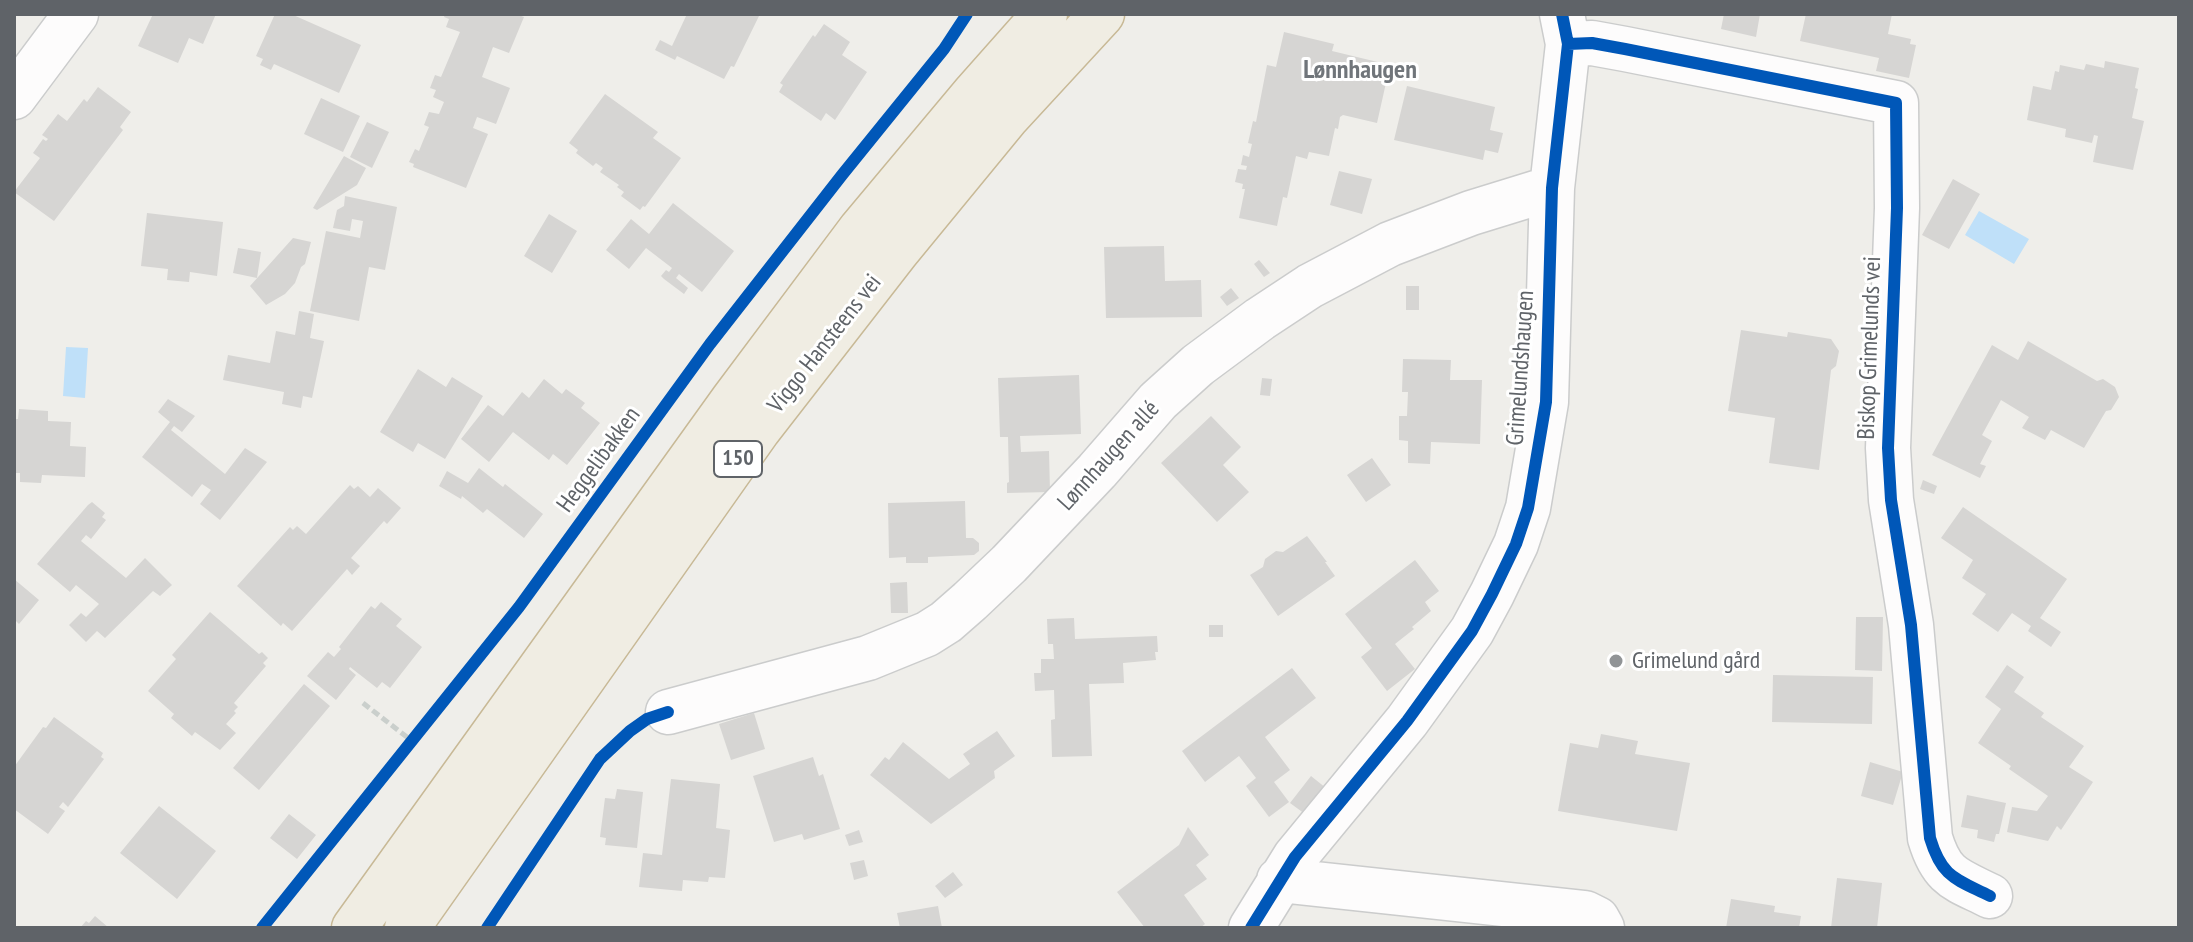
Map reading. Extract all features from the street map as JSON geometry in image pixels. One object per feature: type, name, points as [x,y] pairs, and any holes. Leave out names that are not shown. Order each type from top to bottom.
[{"type":"highway","name":"Viggo Hansteens vei","points":[[354,928],[733,400],[861,229],[1045,14]]},
{"type":"highway","name":"Viggo Hansteens vei","points":[[407,928],[758,430],[907,238],[1007,117],[1102,14]]},
{"type":"street","points":[[14,97],[76,14]]},
{"type":"street","name":"Grimelundshaugen","points":[[1251,928],[1295,857],[1446,670],[1472,631],[1516,544],[1528,508],[1546,402],[1552,188],[1565,29]]},
{"type":"street","name":"Biskop Grimelunds vei","points":[[1565,29],[1592,43],[1896,103],[1897,208],[1888,448],[1891,500],[1911,625],[1930,838],[1936,857],[1945,871],[1990,896]]},
{"type":"street","name":"Lønnhaugen allé","points":[[668,712],[868,658],[927,634],[946,622],[1009,564],[1158,401],[1198,365],[1260,319],[1310,286],[1390,244],[1483,209],[1552,188]]},
{"type":"street","points":[[1279,880],[1585,913],[1597,919],[1602,928]]},
{"type":"path","points":[[363,703],[412,741]]},
{"type":"path","points":[[403,752],[422,728]]},
{"type":"water","points":[[1979,211],[2029,239],[2014,264],[1965,235]]},
{"type":"water","points":[[66,347],[88,348],[85,398],[63,396]]},
{"type":"building","points":[[153,14],[216,14],[203,44],[189,38],[178,63],[138,46]]},
{"type":"building","points":[[275,14],[291,14],[361,45],[339,93],[274,64],[271,70],[260,65],[263,59],[256,56]]},
{"type":"building","points":[[445,14],[516,14],[524,17],[509,53],[493,47],[482,77],[510,88],[496,124],[477,117],[473,128],[488,134],[466,188],[413,167],[414,164],[409,162],[415,149],[419,151],[429,127],[424,125],[429,112],[439,114],[444,102],[433,97],[436,90],[430,88],[435,75],[441,77],[460,32],[446,27],[449,19],[444,17]]},
{"type":"building","points":[[687,14],[760,14],[734,67],[731,66],[724,79],[677,56],[675,60],[655,50],[660,40],[672,46]]},
{"type":"building","points":[[1724,14],[1760,14],[1756,37],[1721,29]]},
{"type":"building","points":[[1806,14],[1892,14],[1888,34],[1911,39],[1910,44],[1916,45],[1909,78],[1876,71],[1879,58],[1800,41]]},
{"type":"building","points":[[824,24],[850,42],[842,55],[867,72],[835,120],[826,113],[821,121],[779,92],[783,85],[780,83]]},
{"type":"building","points":[[1284,32],[1334,44],[1332,51],[1390,65],[1377,123],[1343,115],[1338,129],[1335,128],[1329,156],[1309,152],[1307,159],[1296,156],[1277,226],[1239,218],[1245,189],[1242,189],[1243,184],[1235,182],[1238,169],[1246,170],[1247,166],[1241,165],[1243,155],[1249,157],[1252,144],[1248,143],[1253,121],[1256,122],[1267,65],[1276,67]]},
{"type":"building","points":[[2105,61],[2139,68],[2132,118],[2144,121],[2133,170],[2093,162],[2098,136],[2094,135],[2092,143],[2065,137],[2066,129],[2027,120],[2033,86],[2051,90],[2055,71],[2059,72],[2060,65],[2084,70],[2086,64],[2104,68]]},
{"type":"building","points":[[1407,86],[1495,107],[1490,130],[1503,133],[1498,153],[1485,150],[1483,160],[1394,140]]},
{"type":"building","points":[[98,87],[131,112],[120,127],[123,130],[54,221],[14,192],[40,158],[33,153],[43,139],[48,139],[42,135],[58,114],[67,121]]},
{"type":"building","points":[[605,94],[658,132],[653,138],[681,158],[640,210],[621,196],[624,192],[617,187],[619,185],[600,172],[603,168],[596,163],[593,166],[569,143]]},
{"type":"building","points":[[321,98],[360,116],[343,152],[304,134]]},
{"type":"building","points":[[367,122],[389,132],[372,168],[350,157]]},
{"type":"building","points":[[344,156],[366,168],[357,185],[317,210],[313,208]]},
{"type":"building","points":[[1339,171],[1372,179],[1362,214],[1330,205]]},
{"type":"building","points":[[1953,179],[1980,194],[1949,249],[1922,235]]},
{"type":"building","points":[[345,196],[397,207],[385,270],[369,267],[359,321],[310,311],[326,231],[360,238],[363,221],[352,219],[350,231],[333,228],[337,210],[344,206]]},
{"type":"building","points":[[673,203],[734,251],[702,292],[679,274],[676,278],[688,288],[684,294],[664,279],[661,276],[672,268],[646,248],[629,269],[606,250],[631,219],[649,234]]},
{"type":"building","points":[[147,213],[223,222],[217,276],[190,272],[189,282],[167,280],[168,269],[141,266]]},
{"type":"building","points":[[549,214],[577,231],[552,273],[524,256]]},
{"type":"building","points":[[293,238],[311,242],[305,264],[285,294],[266,305],[250,286]]},
{"type":"building","points":[[1164,246],[1165,281],[1201,280],[1202,317],[1106,318],[1104,247]]},
{"type":"building","points":[[238,248],[261,252],[257,278],[233,273]]},
{"type":"building","points":[[1259,260],[1270,273],[1264,277],[1254,264]]},
{"type":"building","points":[[1406,286],[1419,286],[1419,310],[1406,310]]},
{"type":"building","points":[[1231,288],[1239,298],[1227,306],[1220,297]]},
{"type":"building","points":[[299,311],[314,314],[310,338],[324,341],[312,398],[303,396],[301,408],[282,404],[284,392],[223,380],[228,355],[270,363],[276,331],[295,335]]},
{"type":"building","points":[[1741,330],[1787,337],[1788,332],[1831,339],[1839,351],[1836,366],[1831,370],[1819,470],[1769,463],[1775,418],[1728,411]]},
{"type":"building","points":[[2028,341],[2097,381],[2103,379],[2115,387],[2119,397],[2111,410],[2106,411],[2084,448],[2051,430],[2045,440],[2022,428],[2029,417],[2001,400],[1982,435],[1992,441],[1980,464],[1986,466],[1980,478],[1932,455],[1992,345],[2018,360]]},
{"type":"building","points":[[1403,359],[1451,360],[1450,380],[1482,380],[1480,444],[1431,442],[1430,464],[1408,463],[1408,441],[1399,440],[1399,416],[1407,416],[1408,392],[1402,392]]},
{"type":"building","points":[[418,369],[446,387],[452,377],[483,396],[445,459],[418,443],[413,452],[380,432]]},
{"type":"building","points":[[1079,375],[1081,434],[1020,436],[1021,452],[1049,451],[1050,492],[1007,493],[1008,437],[1000,437],[998,378]]},
{"type":"building","points":[[1262,378],[1272,379],[1270,396],[1260,395]]},
{"type":"building","points":[[544,379],[562,394],[566,389],[585,403],[581,408],[600,423],[567,465],[553,454],[549,460],[513,432],[489,462],[461,439],[488,405],[503,416],[522,392],[529,398]]},
{"type":"building","points":[[168,399],[195,416],[182,432],[174,426],[171,430],[225,474],[245,448],[267,462],[220,520],[200,504],[211,490],[202,484],[192,497],[142,457],[170,422],[158,412]]},
{"type":"building","points":[[19,409],[48,411],[48,421],[71,422],[70,446],[86,447],[85,477],[42,475],[41,483],[20,482],[20,473],[14,473],[14,419],[18,419]]},
{"type":"building","points":[[1211,416],[1241,447],[1223,465],[1249,492],[1217,522],[1161,463]]},
{"type":"building","points":[[1372,458],[1391,485],[1366,502],[1347,475]]},
{"type":"building","points":[[479,468],[543,514],[524,538],[487,509],[483,513],[462,496],[461,499],[439,486],[447,471],[468,483]]},
{"type":"building","points":[[1923,480],[1937,486],[1934,494],[1920,489]]},
{"type":"building","points":[[350,485],[354,489],[358,486],[370,497],[378,488],[401,508],[387,524],[384,521],[351,558],[360,566],[352,575],[347,569],[292,631],[283,623],[281,626],[237,586],[290,527],[293,530],[297,526],[306,534]]},
{"type":"building","points":[[965,501],[966,538],[973,538],[979,543],[979,551],[974,555],[928,557],[928,563],[906,563],[906,557],[889,558],[888,503]]},
{"type":"building","points":[[92,502],[105,513],[102,517],[106,520],[91,539],[86,535],[81,541],[126,578],[145,558],[172,585],[160,596],[153,591],[105,638],[97,631],[86,642],[69,625],[81,613],[86,617],[99,604],[76,585],[70,592],[37,564]]},
{"type":"building","points":[[1963,507],[2067,579],[2040,618],[2061,632],[2051,647],[2028,631],[2031,626],[2012,613],[1998,632],[1972,614],[1986,594],[1962,578],[1973,560],[1941,538]]},
{"type":"building","points":[[1307,536],[1335,576],[1278,616],[1250,575],[1263,567],[1265,559],[1276,551],[1283,552]]},
{"type":"building","points":[[1415,560],[1439,591],[1425,602],[1431,611],[1395,644],[1415,669],[1387,691],[1361,657],[1372,648],[1345,614]]},
{"type":"building","points":[[14,579],[39,600],[19,624],[14,619]]},
{"type":"building","points":[[907,582],[908,613],[891,613],[890,583]]},
{"type":"building","points":[[381,602],[402,619],[396,626],[422,647],[390,688],[382,682],[377,688],[350,667],[356,675],[336,700],[307,676],[328,652],[334,657],[371,606],[375,609]]},
{"type":"building","points":[[210,612],[259,654],[262,652],[268,658],[263,663],[266,666],[234,703],[238,707],[234,711],[236,713],[226,724],[236,733],[220,750],[195,732],[192,736],[171,718],[174,714],[148,691],[176,659],[172,655]]},
{"type":"building","points":[[1856,617],[1883,617],[1882,671],[1855,670]]},
{"type":"building","points":[[1074,618],[1075,639],[1157,636],[1158,652],[1155,652],[1156,660],[1123,663],[1124,683],[1089,684],[1092,756],[1052,757],[1054,690],[1035,691],[1034,673],[1041,673],[1041,659],[1054,659],[1053,644],[1048,644],[1047,619]]},
{"type":"building","points":[[1209,625],[1223,625],[1223,637],[1209,637]]},
{"type":"building","points":[[2007,665],[2024,677],[2014,692],[2044,713],[2041,717],[2084,746],[2069,767],[2093,782],[2061,830],[2057,826],[2048,841],[2007,832],[2012,807],[2037,811],[2048,796],[1978,743],[2001,709],[1985,697]]},
{"type":"building","points":[[1292,668],[1316,698],[1265,737],[1290,770],[1274,782],[1289,802],[1269,817],[1246,786],[1256,778],[1239,756],[1205,782],[1182,751]]},
{"type":"building","points":[[1773,675],[1873,677],[1872,724],[1772,722]]},
{"type":"building","points":[[304,684],[330,706],[259,790],[233,768]]},
{"type":"building","points":[[754,713],[765,749],[731,760],[719,724]]},
{"type":"building","points":[[54,717],[103,753],[101,757],[104,759],[68,807],[63,802],[59,807],[65,811],[48,834],[14,809],[14,767]]},
{"type":"building","points":[[997,731],[1015,756],[994,771],[995,778],[931,824],[870,775],[885,757],[889,760],[903,742],[949,779],[970,764],[963,754]]},
{"type":"building","points":[[1601,734],[1638,741],[1635,754],[1690,763],[1677,831],[1558,811],[1570,743],[1598,748]]},
{"type":"building","points":[[813,757],[819,776],[823,774],[840,829],[804,840],[802,834],[774,842],[753,776]]},
{"type":"building","points":[[1870,762],[1903,772],[1893,805],[1861,796]]},
{"type":"building","points":[[1311,776],[1326,788],[1305,814],[1290,803]]},
{"type":"building","points":[[671,779],[720,784],[716,828],[730,830],[725,878],[709,877],[708,882],[683,880],[682,891],[639,887],[643,853],[662,855]]},
{"type":"building","points":[[617,789],[643,792],[637,848],[605,845],[606,838],[600,837],[605,798],[615,799]]},
{"type":"building","points":[[1967,795],[2006,803],[1999,834],[1996,834],[1994,842],[1977,838],[1978,830],[1961,827]]},
{"type":"building","points":[[159,806],[216,851],[177,899],[120,853]]},
{"type":"building","points":[[289,814],[316,835],[297,859],[270,838]]},
{"type":"building","points":[[1188,827],[1209,855],[1196,865],[1207,879],[1184,895],[1205,924],[1200,928],[1145,928],[1117,892],[1179,845]]},
{"type":"building","points":[[859,830],[863,842],[849,846],[845,835]]},
{"type":"building","points":[[864,860],[868,876],[854,880],[850,863]]},
{"type":"building","points":[[953,872],[963,885],[945,898],[935,886]]},
{"type":"building","points":[[1837,878],[1882,883],[1877,928],[1831,928]]},
{"type":"building","points":[[1731,899],[1775,906],[1774,912],[1801,916],[1799,928],[1726,928]]},
{"type":"building","points":[[938,906],[942,928],[900,928],[897,913]]},
{"type":"building","points":[[95,916],[109,928],[80,928],[86,921],[89,923]]},
{"type":"cycle path","name":"Heggelibakken","points":[[262,928],[519,607],[710,344],[944,49],[967,14]]},
{"type":"cycle path","points":[[1251,928],[1295,857],[1407,721],[1472,631],[1516,544],[1528,508],[1546,402],[1552,188],[1568,44],[1562,14]]},
{"type":"cycle path","points":[[1568,44],[1592,43],[1896,103],[1897,208],[1888,448],[1891,500],[1911,625],[1930,838],[1940,862],[1952,876],[1990,896]]},
{"type":"cycle path","points":[[487,928],[600,759],[647,719],[668,712]]},
{"type":"place","name":"Grimelund gård","points":[[1616,661]]},
{"type":"district","name":"Lønnhaugen","points":[[1360,71]]}]
